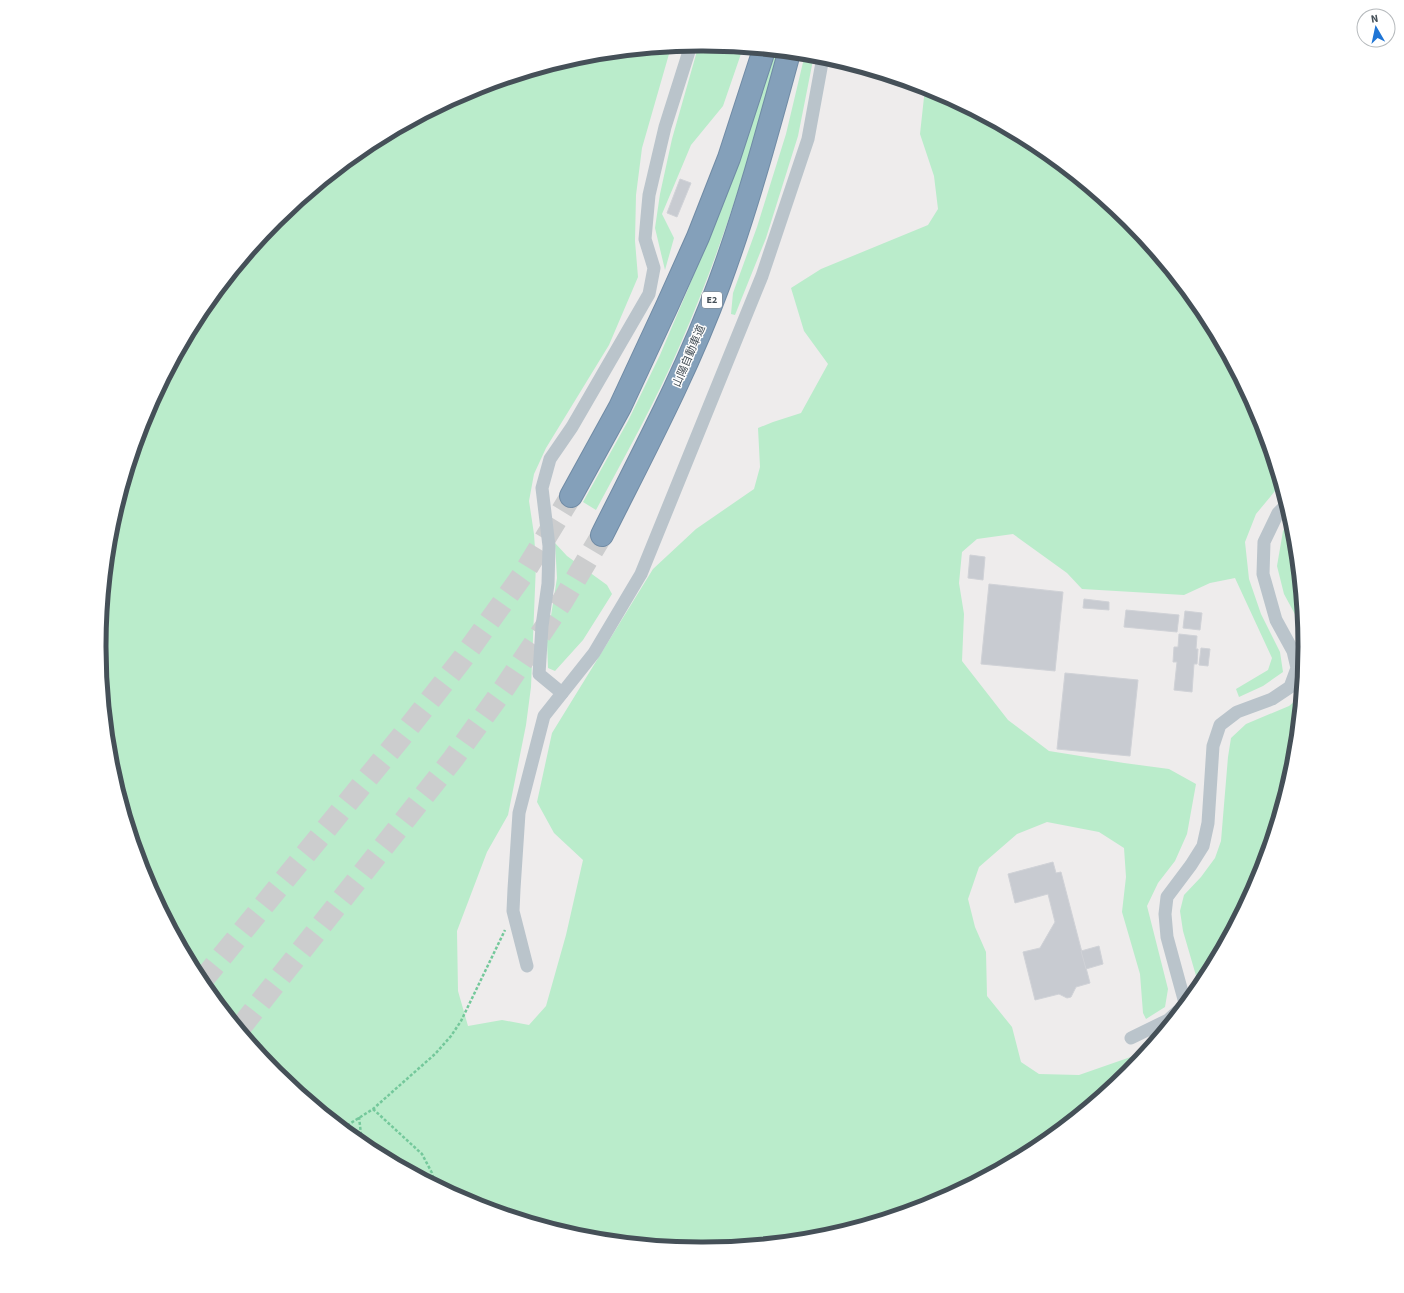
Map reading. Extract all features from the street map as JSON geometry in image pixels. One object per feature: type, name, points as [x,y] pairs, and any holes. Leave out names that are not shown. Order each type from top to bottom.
[{"type":"highway","points":[[571,496],[620,407],[668,306],[698,237],[729,158],[763,54]]},
{"type":"highway","name":"山陽自動車道","points":[[602,535],[676,387],[719,284],[756,175],[788,57]]},
{"type":"street","points":[[562,693],[539,674],[542,626],[548,584],[549,546],[542,488],[550,459],[572,427],[649,294],[654,268],[646,239],[649,195],[665,127],[689,51]]},
{"type":"street","points":[[527,966],[513,911],[519,813],[544,716],[594,653],[641,574],[762,276],[808,139],[822,63]]},
{"type":"street","points":[[1281,510],[1278,513],[1264,542],[1263,574],[1276,620],[1293,651],[1297,668]]},
{"type":"street","points":[[1183,996],[1167,937],[1164,914],[1167,897],[1191,866],[1203,846],[1208,823],[1213,746],[1220,726],[1237,712],[1272,698],[1290,687],[1297,668]]},
{"type":"street","points":[[1131,1038],[1163,1022]]},
{"type":"path","points":[[347,1125],[373,1109],[434,1054],[451,1036],[461,1021],[492,953],[500,942],[513,911]]},
{"type":"path","points":[[373,1109],[422,1154],[432,1172],[433,1178]]},
{"type":"path","points":[[359,1117],[361,1135]]},
{"type":"green space","points":[[697,51],[742,52],[723,106],[691,145],[662,214],[674,238],[665,270],[655,228],[660,194],[672,139]]},
{"type":"green space","points":[[670,52],[642,148],[636,195],[635,241],[638,277],[609,345],[546,448],[534,474],[529,501],[534,534],[536,564],[531,687],[526,725],[508,815],[487,852],[457,931],[458,991],[468,1026],[502,1020],[529,1025],[546,1006],[566,935],[583,860],[554,833],[537,802],[552,733],[653,569],[696,529],[754,489],[760,467],[758,428],[801,413],[828,364],[804,331],[791,288],[821,269],[928,225],[938,209],[934,176],[920,134],[924,94],[965,112],[1033,151],[1065,174],[1095,199],[1123,225],[1150,254],[1197,316],[1218,349],[1236,383],[1266,455],[1276,490],[1256,514],[1245,542],[1249,579],[1261,614],[1280,652],[1283,672],[1263,686],[1239,697],[1236,689],[1268,670],[1272,658],[1235,578],[1210,583],[1184,595],[1082,589],[1067,573],[1013,534],[977,539],[962,552],[959,583],[964,614],[962,661],[1008,720],[1049,751],[1169,769],[1196,784],[1187,834],[1175,861],[1158,883],[1147,906],[1168,989],[1165,1007],[1146,1019],[1143,1013],[1140,974],[1122,912],[1126,877],[1124,848],[1099,832],[1047,822],[1017,834],[979,867],[968,899],[975,927],[986,952],[987,996],[1012,1027],[1021,1062],[1039,1074],[1079,1075],[1134,1056],[1095,1094],[1065,1119],[1033,1142],[965,1181],[930,1197],[856,1222],[818,1231],[741,1241],[663,1241],[586,1231],[548,1222],[474,1197],[439,1181],[371,1142],[339,1119],[281,1068],[254,1039],[207,977],[186,944],[168,910],[138,838],[118,763],[112,724],[106,646],[108,608],[118,530],[127,492],[138,455],[168,383],[186,349],[230,284],[254,254],[281,225],[309,199],[339,174],[371,151],[439,112],[474,96],[548,71],[586,62],[624,56]]},
{"type":"green space","points":[[771,55],[777,56],[747,163],[722,237],[695,309],[661,387],[596,510],[583,502],[628,421],[660,355],[719,211]]},
{"type":"green space","points":[[804,60],[813,61],[798,136],[766,238],[735,315],[731,314],[733,293],[757,227],[786,134]]},
{"type":"green space","points":[[1285,527],[1292,569],[1296,617],[1284,594],[1277,566],[1283,531]]},
{"type":"green space","points":[[555,543],[567,556],[607,585],[612,594],[583,640],[555,671],[548,668],[547,641],[557,578]]},
{"type":"green space","points":[[1294,702],[1286,763],[1266,838],[1236,910],[1218,944],[1197,978],[1183,931],[1180,911],[1184,895],[1201,877],[1215,858],[1221,841],[1231,738],[1246,724],[1289,706]]},
{"type":"building","points":[[680,179],[691,183],[677,217],[667,213]]},
{"type":"building","points":[[970,555],[985,557],[983,580],[968,578]]},
{"type":"building","points":[[989,584],[1063,592],[1055,671],[981,664]]},
{"type":"building","points":[[1084,599],[1109,602],[1109,610],[1083,608]]},
{"type":"building","points":[[1126,610],[1179,615],[1177,632],[1124,627]]},
{"type":"building","points":[[1185,611],[1202,613],[1200,630],[1183,628]]},
{"type":"building","points":[[1179,634],[1197,636],[1197,664],[1194,664],[1192,692],[1174,690],[1177,662],[1173,662],[1174,647],[1178,647]]},
{"type":"building","points":[[1201,648],[1210,649],[1208,666],[1199,665]]},
{"type":"building","points":[[1065,673],[1138,680],[1130,756],[1057,749]]},
{"type":"building","points":[[1053,862],[1056,873],[1061,872],[1090,983],[1076,987],[1071,997],[1067,998],[1059,994],[1035,1000],[1023,952],[1040,948],[1055,922],[1048,894],[1015,903],[1008,874]]},
{"type":"building","points":[[1099,946],[1103,964],[1086,969],[1081,951]]},
{"type":"tunnel","points":[[206,976],[402,736],[463,658],[524,573],[571,496]]},
{"type":"tunnel","points":[[243,1025],[453,759],[505,687],[562,602],[602,535]]}]
